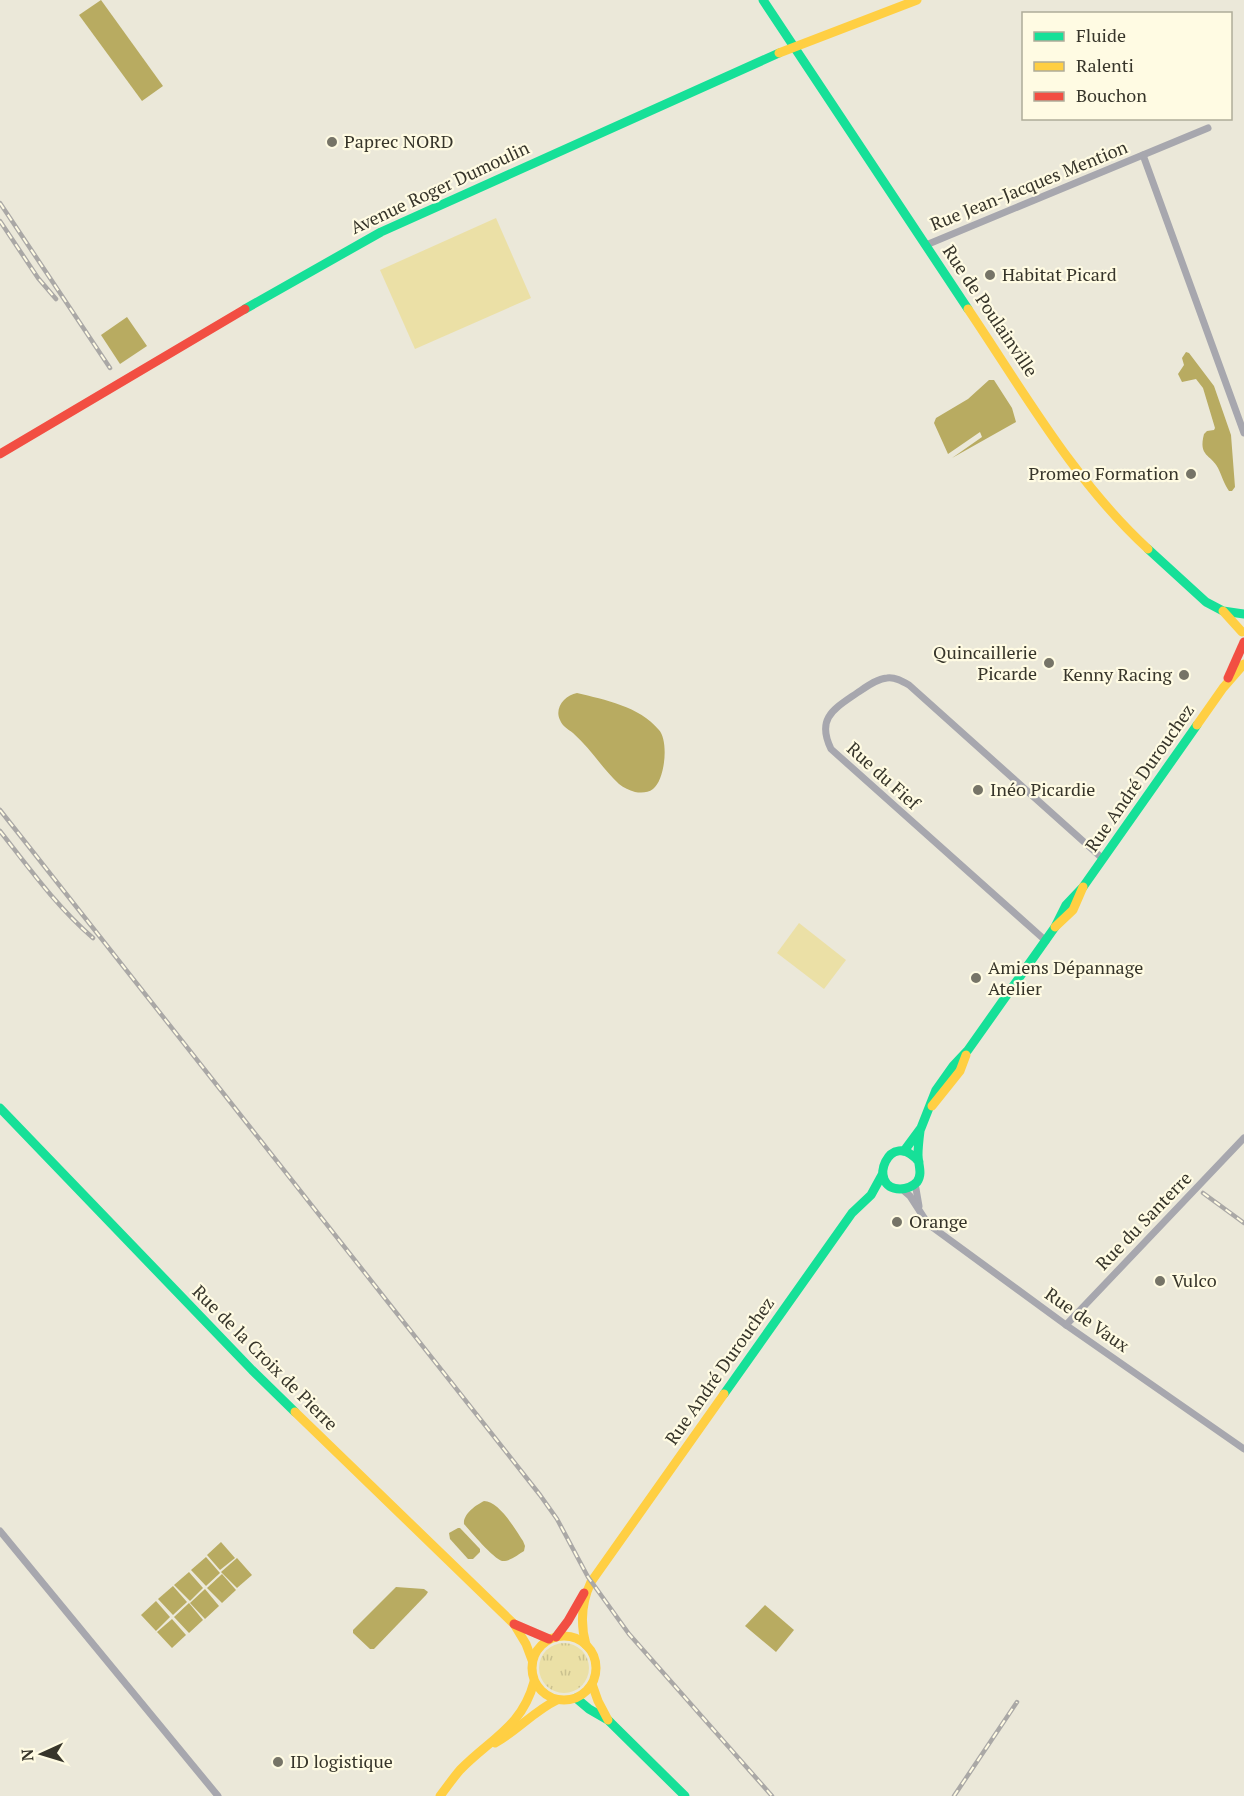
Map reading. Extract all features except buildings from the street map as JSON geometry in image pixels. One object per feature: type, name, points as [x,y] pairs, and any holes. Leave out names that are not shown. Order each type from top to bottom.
[{"type":"main road","name":"Rue de Poulainville","points":[[763,0],[1066,456],[1090,488],[1132,535],[1206,602],[1223,611],[1244,635]]},
{"type":"main road","name":"Avenue Roger Dumoulin","points":[[0,454],[355,245],[418,214],[773,55],[917,0]]},
{"type":"main road","name":"Rue de Poulainville","points":[[1223,611],[1244,614]]},
{"type":"main road","name":"Rue André Durouchez","points":[[1223,688],[1244,635]]},
{"type":"main road","name":"Rue André Durouchez","points":[[904,1151],[921,1128],[928,1111],[960,1071],[968,1050],[1055,927],[1065,920],[1080,900],[1083,887],[1223,688],[1244,664]]},
{"type":"main road","name":"Rue de la Croix de Pierre","points":[[0,1108],[252,1370],[514,1624],[532,1660]]},
{"type":"main road","points":[[871,1195],[912,1186],[915,1183],[920,1173],[918,1148],[921,1128]]},
{"type":"main road","points":[[898,1189],[889,1185],[882,1175],[886,1158],[894,1152],[904,1151],[919,1162]]},
{"type":"main road","name":"Rue André Durouchez","points":[[552,1638],[568,1621],[581,1596],[852,1213],[871,1195],[882,1175]]},
{"type":"main road","name":"Rue André Durouchez","points":[[586,1645],[581,1624],[587,1589]]},
{"type":"main road","name":"Rue de la Croix de Pierre","points":[[514,1624],[552,1638]]},
{"type":"main road","points":[[440,1796],[460,1770],[488,1747],[526,1706],[533,1692],[532,1660],[541,1645],[552,1638],[569,1636],[591,1650],[596,1663],[595,1677],[585,1693],[576,1698],[557,1700],[543,1694],[534,1682]]},
{"type":"main road","points":[[592,1684],[608,1720]]},
{"type":"main road","points":[[576,1698],[608,1720],[685,1796]]},
{"type":"main road","points":[[488,1747],[507,1738],[557,1700]]},
{"type":"street","name":"Rue Jean-Jacques Mention","points":[[926,245],[1208,128]]},
{"type":"street","name":"Rue Jean-Jacques Mention","points":[[1143,155],[1244,433]]},
{"type":"street","name":"Rue du Fief","points":[[1046,941],[831,749],[825,729],[832,710],[877,680],[898,679],[909,685],[1103,859]]},
{"type":"street","name":"Rue du Santerre","points":[[1066,1325],[1244,1138]]},
{"type":"street","name":"Rue de Vaux","points":[[915,1183],[920,1209]]},
{"type":"street","name":"Rue de Vaux","points":[[898,1189],[910,1196],[928,1224],[1066,1325],[1244,1449]]},
{"type":"street","points":[[0,1530],[218,1796]]},
{"type":"green space","points":[[496,218],[531,298],[415,349],[380,270]]},
{"type":"green space","points":[[799,923],[846,960],[824,989],[777,953]]},
{"type":"green space","points":[[559,1643],[569,1643],[582,1650],[589,1663],[589,1673],[582,1686],[569,1693],[559,1693],[550,1689],[543,1682],[539,1673],[539,1663],[543,1654],[550,1647]]},
{"type":"shaded area","points":[[101,0],[163,86],[142,101],[79,15]]},
{"type":"shaded area","points":[[127,317],[147,346],[120,364],[101,335]]},
{"type":"shaded area","points":[[1186,352],[1214,386],[1231,435],[1235,487],[1232,491],[1229,491],[1215,463],[1204,451],[1204,434],[1215,428],[1203,388],[1196,379],[1182,382],[1178,374],[1184,365],[1182,358]]},
{"type":"shaded area","points":[[989,380],[994,380],[1012,408],[1016,422],[952,458],[982,437],[980,432],[948,454],[934,423],[936,418],[968,399]]},
{"type":"shaded area","points":[[577,693],[610,701],[632,710],[642,715],[659,730],[665,751],[663,769],[653,789],[647,792],[637,792],[621,785],[562,724],[558,711],[565,699]]},
{"type":"shaded area","points":[[484,1501],[490,1502],[506,1516],[523,1541],[524,1551],[511,1559],[502,1561],[488,1550],[464,1524],[468,1513]]},
{"type":"shaded area","points":[[458,1528],[480,1549],[473,1559],[468,1559],[450,1539],[449,1533]]},
{"type":"shaded area","points":[[221,1542],[235,1558],[220,1570],[207,1555]]},
{"type":"shaded area","points":[[206,1557],[220,1573],[206,1586],[191,1570]]},
{"type":"shaded area","points":[[237,1558],[252,1575],[237,1588],[221,1572]]},
{"type":"shaded area","points":[[189,1572],[203,1588],[190,1601],[174,1585]]},
{"type":"shaded area","points":[[222,1574],[236,1590],[222,1603],[207,1588]]},
{"type":"shaded area","points":[[173,1586],[187,1602],[173,1615],[158,1599]]},
{"type":"shaded area","points":[[396,1587],[424,1589],[428,1592],[374,1649],[370,1649],[353,1633],[353,1630]]},
{"type":"shaded area","points":[[205,1589],[219,1606],[205,1619],[190,1603]]},
{"type":"shaded area","points":[[156,1601],[170,1617],[156,1631],[141,1615]]},
{"type":"shaded area","points":[[189,1603],[203,1620],[189,1633],[174,1617]]},
{"type":"shaded area","points":[[765,1605],[794,1630],[776,1652],[745,1626]]},
{"type":"shaded area","points":[[172,1619],[186,1635],[172,1648],[157,1632]]},
{"type":"railway","points":[[0,203],[110,368]]},
{"type":"railway","points":[[0,221],[38,278],[56,299]]},
{"type":"railway","points":[[0,810],[540,1495],[557,1519],[588,1577],[629,1634],[772,1796]]},
{"type":"railway","points":[[0,831],[55,900],[93,938]]},
{"type":"railway","points":[[1203,1193],[1244,1223]]},
{"type":"railway","points":[[954,1796],[1017,1702]]},
{"type":"traffic: fast","points":[[763,0],[968,309]]},
{"type":"traffic: fast","points":[[245,309],[381,232],[779,53]]},
{"type":"traffic: fast","points":[[1148,549],[1206,602],[1223,611],[1244,614]]},
{"type":"traffic: fast","points":[[904,1151],[921,1128],[936,1090],[968,1050],[1055,927],[1066,905],[1083,887],[1197,725]]},
{"type":"traffic: fast","points":[[0,1108],[295,1412]]},
{"type":"traffic: fast","points":[[919,1162],[908,1153],[899,1151],[891,1154],[885,1162],[884,1179],[890,1186],[900,1189],[917,1182],[920,1172],[920,1169],[919,1165],[919,1162],[918,1158],[920,1131]]},
{"type":"traffic: fast","points":[[724,1394],[852,1213],[871,1195],[882,1175]]},
{"type":"traffic: fast","points":[[576,1698],[608,1720],[685,1796]]},
{"type":"traffic: slow","points":[[779,53],[917,0]]},
{"type":"traffic: slow","points":[[968,309],[1073,465],[1121,523],[1148,549]]},
{"type":"traffic: slow","points":[[1223,611],[1242,632]]},
{"type":"traffic: slow","points":[[1197,725],[1223,688],[1244,664]]},
{"type":"traffic: slow","points":[[1055,927],[1073,910],[1083,887]]},
{"type":"traffic: slow","points":[[932,1106],[960,1071],[966,1055]]},
{"type":"traffic: slow","points":[[586,1645],[582,1613],[591,1582],[724,1394]]},
{"type":"traffic: slow","points":[[295,1412],[514,1624],[532,1660]]},
{"type":"traffic: slow","points":[[558,1636],[570,1636],[587,1645],[594,1656],[596,1668],[594,1680],[587,1691],[570,1700],[558,1700],[546,1695],[537,1686],[532,1674],[532,1662],[537,1650],[546,1641],[558,1636]]},
{"type":"traffic: slow","points":[[440,1796],[460,1770],[513,1721],[522,1710],[534,1682]]},
{"type":"traffic: slow","points":[[592,1684],[608,1720]]},
{"type":"traffic: slow","points":[[495,1743],[557,1700]]},
{"type":"traffic: jam","points":[[0,454],[245,309]]},
{"type":"traffic: jam","points":[[1228,678],[1244,642]]},
{"type":"traffic: jam","points":[[556,1637],[584,1593]]},
{"type":"traffic: jam","points":[[514,1624],[549,1639]]},
{"type":"place","name":"Paprec NORD","points":[[332,142]]},
{"type":"place","name":"Habitat Picard","points":[[990,275]]},
{"type":"place","name":"Promeo Formation","points":[[1191,474]]},
{"type":"place","name":"Quincaillerie Picarde","points":[[1049,663]]},
{"type":"place","name":"Kenny Racing","points":[[1184,675]]},
{"type":"place","name":"Inéo Picardie","points":[[978,790]]},
{"type":"place","name":"Amiens Dépannage Atelier","points":[[976,978]]},
{"type":"place","name":"Orange","points":[[897,1222]]},
{"type":"place","name":"Vulco","points":[[1160,1281]]},
{"type":"place","name":"ID logistique","points":[[278,1762]]}]
